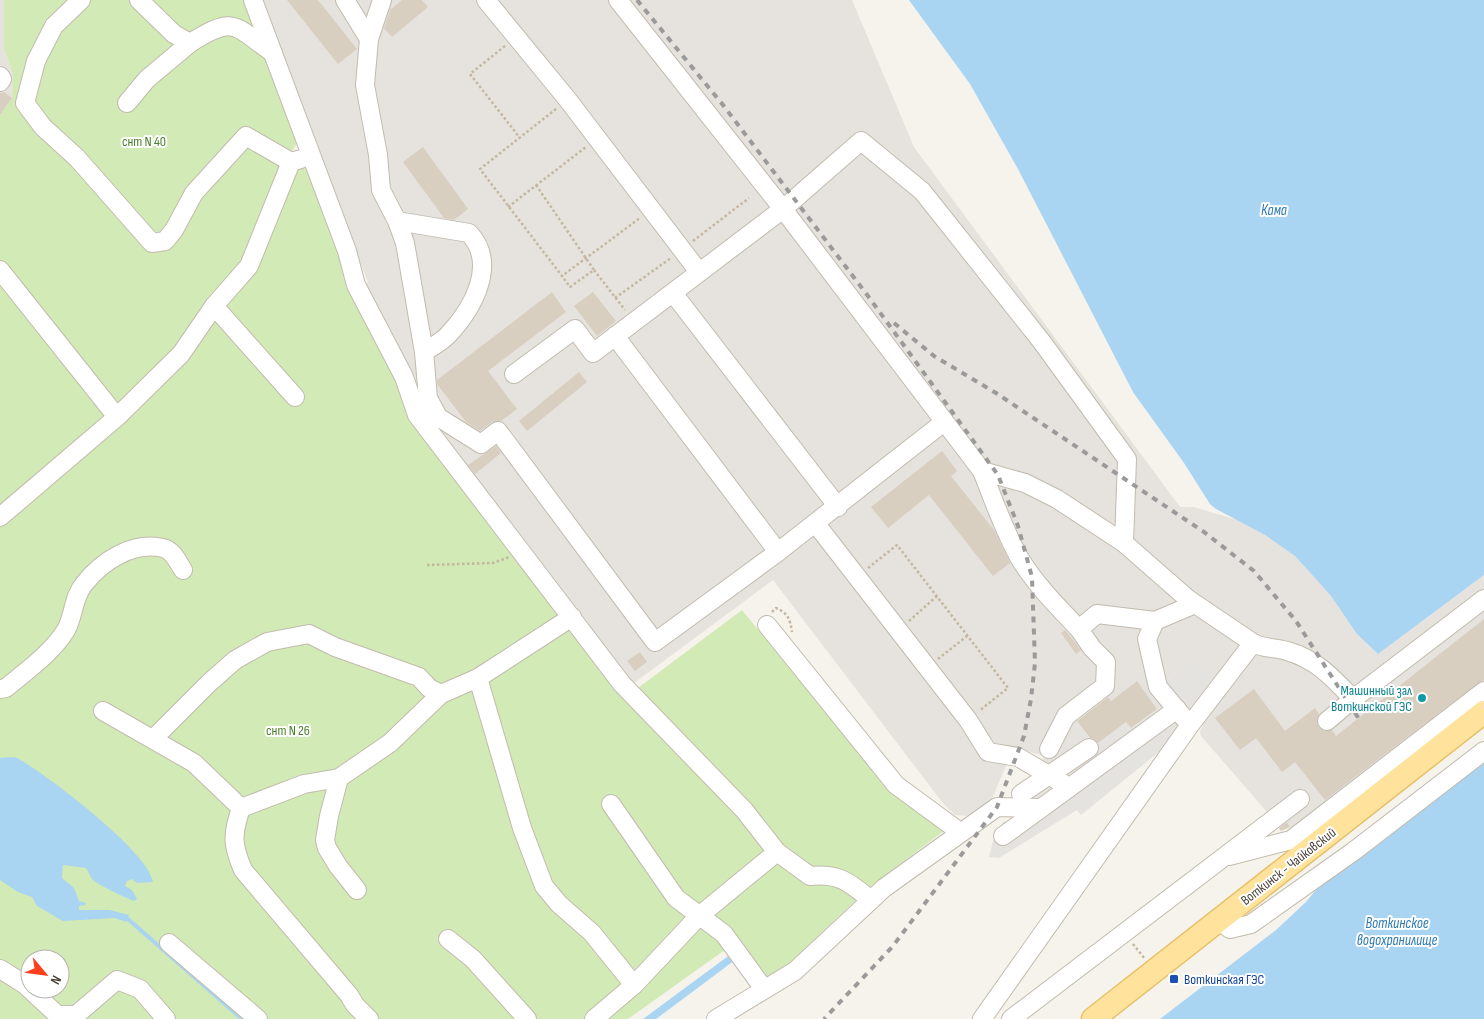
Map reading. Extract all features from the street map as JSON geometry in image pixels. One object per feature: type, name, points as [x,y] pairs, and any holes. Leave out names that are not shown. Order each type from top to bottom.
[{"type":"main road","name":"Воткинск - Чайковский","points":[[1093,1019],[1484,712]]},
{"type":"lane","points":[[81,0],[54,26],[36,61],[25,104],[43,127],[77,158],[152,243],[165,241],[174,230],[194,193],[246,136],[291,162]]},
{"type":"lane","points":[[140,0],[174,34],[190,43]]},
{"type":"lane","points":[[252,0],[312,154],[347,251],[356,285],[404,378],[417,415],[622,684],[744,810],[777,852],[810,876],[825,874],[844,879],[871,900]]},
{"type":"lane","points":[[346,0],[369,39]]},
{"type":"lane","points":[[382,0],[369,39],[365,85],[378,155],[381,190],[397,221],[404,243],[424,352],[428,398],[438,417],[481,444],[498,430],[655,642],[816,524],[944,422]]},
{"type":"lane","points":[[486,0],[598,138],[699,272]]},
{"type":"lane","points":[[618,0],[783,209],[982,471],[1009,538],[1021,560],[1052,602],[1079,629],[1092,648],[1106,662],[1105,686],[1066,716],[1049,749]]},
{"type":"lane","points":[[127,103],[148,79],[190,43],[208,31],[226,25],[234,25],[273,52]]},
{"type":"lane","points":[[0,76],[2,79],[0,82]]},
{"type":"lane","points":[[514,374],[575,329],[593,353],[783,209],[861,141],[922,191],[1042,342],[1127,458],[1124,543]]},
{"type":"lane","points":[[0,517],[117,417],[181,354],[214,306],[249,266],[291,162],[312,154]]},
{"type":"lane","points":[[397,221],[469,233],[477,242],[482,260],[481,285],[469,307],[448,335],[424,352]]},
{"type":"lane","points":[[0,270],[117,417]]},
{"type":"lane","points":[[672,293],[838,507]]},
{"type":"lane","points":[[214,306],[295,397]]},
{"type":"lane","points":[[615,336],[778,552]]},
{"type":"lane","points":[[982,471],[1025,483],[1057,500],[1124,543],[1195,604],[1253,643],[1260,647],[1286,650],[1322,667],[1353,699]]},
{"type":"lane","points":[[816,524],[968,720],[988,752],[1018,757],[1069,787]]},
{"type":"lane","points":[[0,689],[6,688],[51,647],[66,629],[70,613],[83,584],[114,558],[134,548],[164,548],[174,556],[183,570]]},
{"type":"lane","points":[[1327,721],[1484,599]]},
{"type":"lane","points":[[1079,629],[1097,614],[1155,621],[1195,604]]},
{"type":"lane","points":[[241,808],[304,784],[340,778],[390,743],[441,694],[478,678],[572,617]]},
{"type":"lane","points":[[1155,621],[1147,639],[1158,687],[1190,725]]},
{"type":"lane","points":[[767,625],[896,785],[960,832]]},
{"type":"lane","points":[[154,739],[209,682],[235,660],[267,642],[310,634],[335,647],[419,677],[429,688],[441,694]]},
{"type":"lane","points":[[982,1019],[1190,725],[1253,643]]},
{"type":"lane","points":[[478,678],[522,828],[544,886],[559,904],[592,933],[634,985]]},
{"type":"lane","points":[[1223,857],[1290,840],[1484,691]]},
{"type":"lane","points":[[1003,836],[1177,708]]},
{"type":"lane","points":[[103,711],[194,763],[241,808]]},
{"type":"lane","points":[[1021,794],[1089,748]]},
{"type":"lane","points":[[1218,920],[1230,929],[1251,924],[1354,851],[1484,751]]},
{"type":"lane","points":[[340,778],[329,816],[325,840],[327,848],[338,866],[357,890]]},
{"type":"lane","points":[[997,996],[1004,1010],[1013,1017],[1300,799]]},
{"type":"lane","points":[[611,804],[676,898],[724,934],[764,990]]},
{"type":"lane","points":[[716,1019],[794,971],[871,900],[960,832],[997,807],[1041,808]]},
{"type":"lane","points":[[241,808],[234,831],[234,849],[243,870],[349,995],[355,1005],[369,1019]]},
{"type":"lane","points":[[594,1019],[634,985],[699,916],[777,852]]},
{"type":"lane","points":[[448,939],[472,959],[527,1019]]},
{"type":"lane","points":[[169,943],[258,1019]]},
{"type":"lane","points":[[0,969],[24,984],[60,1017],[76,1015],[117,980],[140,989],[166,1019]]},
{"type":"path","points":[[516,37],[470,74],[520,138]]},
{"type":"path","points":[[568,100],[480,169],[570,287],[594,270]]},
{"type":"path","points":[[508,207],[598,138]]},
{"type":"path","points":[[536,185],[586,260],[635,321]]},
{"type":"path","points":[[562,276],[586,260],[651,209]]},
{"type":"path","points":[[856,577],[897,545],[937,596],[1008,688],[968,720]]},
{"type":"path","points":[[426,565],[493,563],[522,552]]},
{"type":"path","points":[[898,630],[937,596]]},
{"type":"path","points":[[927,667],[967,635]]},
{"type":"path","points":[[1124,932],[1154,971]]},
{"type":"shaded area","points":[[0,0],[4,0],[4,49],[13,74],[12,98],[0,115]]},
{"type":"shaded area","points":[[258,0],[852,0],[914,147],[1180,507],[1194,507],[1237,520],[1265,535],[1295,556],[1331,596],[1357,634],[1378,654],[1484,575],[1484,700],[1292,830],[1286,821],[1273,819],[1201,736],[1200,732],[1204,721],[1223,697],[1194,660],[1147,695],[1137,682],[1111,701],[1107,696],[1076,718],[1085,732],[1047,757],[1014,747],[991,801],[969,816],[955,815],[942,802],[773,580],[630,686],[436,435],[401,360],[362,286],[368,282]]},
{"type":"shaded area","points":[[1194,660],[1218,687],[1223,697],[1182,750],[1170,743],[1081,815],[1077,810],[999,858],[989,857],[993,841],[1003,822],[1011,820],[1015,804],[1040,761],[1085,732],[1095,745],[1126,722],[1131,728],[1157,709],[1147,695]]},
{"type":"green space","name":"снт N 40","points":[[4,0],[244,0],[275,76],[298,142],[286,160],[239,270],[177,350],[115,414],[0,510],[0,115],[12,98],[13,74],[4,49]]},
{"type":"green space","name":"снт N 26","points":[[306,164],[398,377],[626,697],[742,610],[885,786],[944,831],[872,885],[768,983],[736,942],[628,1019],[0,1019],[0,525],[186,360],[296,168]]},
{"type":"water","name":"Кама","points":[[909,0],[1484,0],[1484,575],[1378,654],[1357,634],[1331,596],[1295,556],[1265,535],[1210,504],[1184,463],[1133,392],[1018,169],[970,84]]},
{"type":"water","points":[[0,758],[17,758],[33,768],[95,815],[134,852],[147,869],[153,882],[137,883],[132,879],[127,881],[125,886],[132,890],[137,899],[134,901],[95,882],[86,868],[63,865],[62,878],[74,888],[79,901],[86,903],[79,906],[79,910],[109,910],[129,915],[126,922],[115,918],[63,921],[37,906],[32,897],[18,892],[0,880]]},
{"type":"water","name":"Воткинское водохранилище","points":[[1484,760],[1484,1019],[1160,1019],[1276,930],[1306,902],[1320,885]]},
{"type":"water","points":[[731,954],[735,960],[656,1019],[643,1019]]},
{"type":"building","points":[[287,0],[318,0],[357,49],[338,64]]},
{"type":"building","points":[[402,0],[422,0],[428,7],[392,37],[384,28],[390,10]]},
{"type":"building","points":[[4,92],[12,98],[0,115],[0,93]]},
{"type":"building","points":[[423,147],[468,209],[454,220],[444,218],[403,162]]},
{"type":"building","points":[[552,292],[566,312],[488,371],[517,409],[501,421],[492,422],[480,431],[466,422],[437,384],[437,380]]},
{"type":"building","points":[[593,292],[616,321],[597,336],[574,306]]},
{"type":"building","points":[[579,372],[587,382],[527,431],[519,421]]},
{"type":"building","points":[[496,446],[501,453],[475,474],[468,465]]},
{"type":"building","points":[[942,451],[957,471],[951,476],[994,530],[1010,563],[993,576],[929,495],[888,528],[871,507]]},
{"type":"building","points":[[1484,619],[1484,680],[1325,800],[1295,762],[1282,772],[1256,738],[1240,750],[1215,718],[1254,689],[1285,731],[1315,708],[1319,714],[1317,722],[1319,727],[1324,731],[1332,730],[1336,736]]},
{"type":"building","points":[[1065,630],[1081,650],[1076,654],[1061,633]]},
{"type":"building","points":[[640,652],[647,662],[635,671],[627,661]]},
{"type":"building","points":[[1137,681],[1157,709],[1131,728],[1126,722],[1098,743],[1090,738],[1077,721],[1108,697],[1111,701]]},
{"type":"building","points":[[1287,822],[1290,827],[1281,831],[1279,828]]},
{"type":"waterway","points":[[128,919],[242,1019]]},
{"type":"railway","points":[[637,0],[723,105],[868,296],[998,475],[1018,526],[1032,577],[1035,663],[1031,699],[1024,736],[997,807],[893,946],[824,1019]]},
{"type":"railway","points":[[894,323],[934,356],[996,393],[1204,532],[1254,571],[1296,621],[1359,719]]},
{"type":"place","name":"Машинный зал Воткинской ГЭС","points":[[1422,698]]},
{"type":"place","name":"Воткинская ГЭС","points":[[1174,979]]}]
